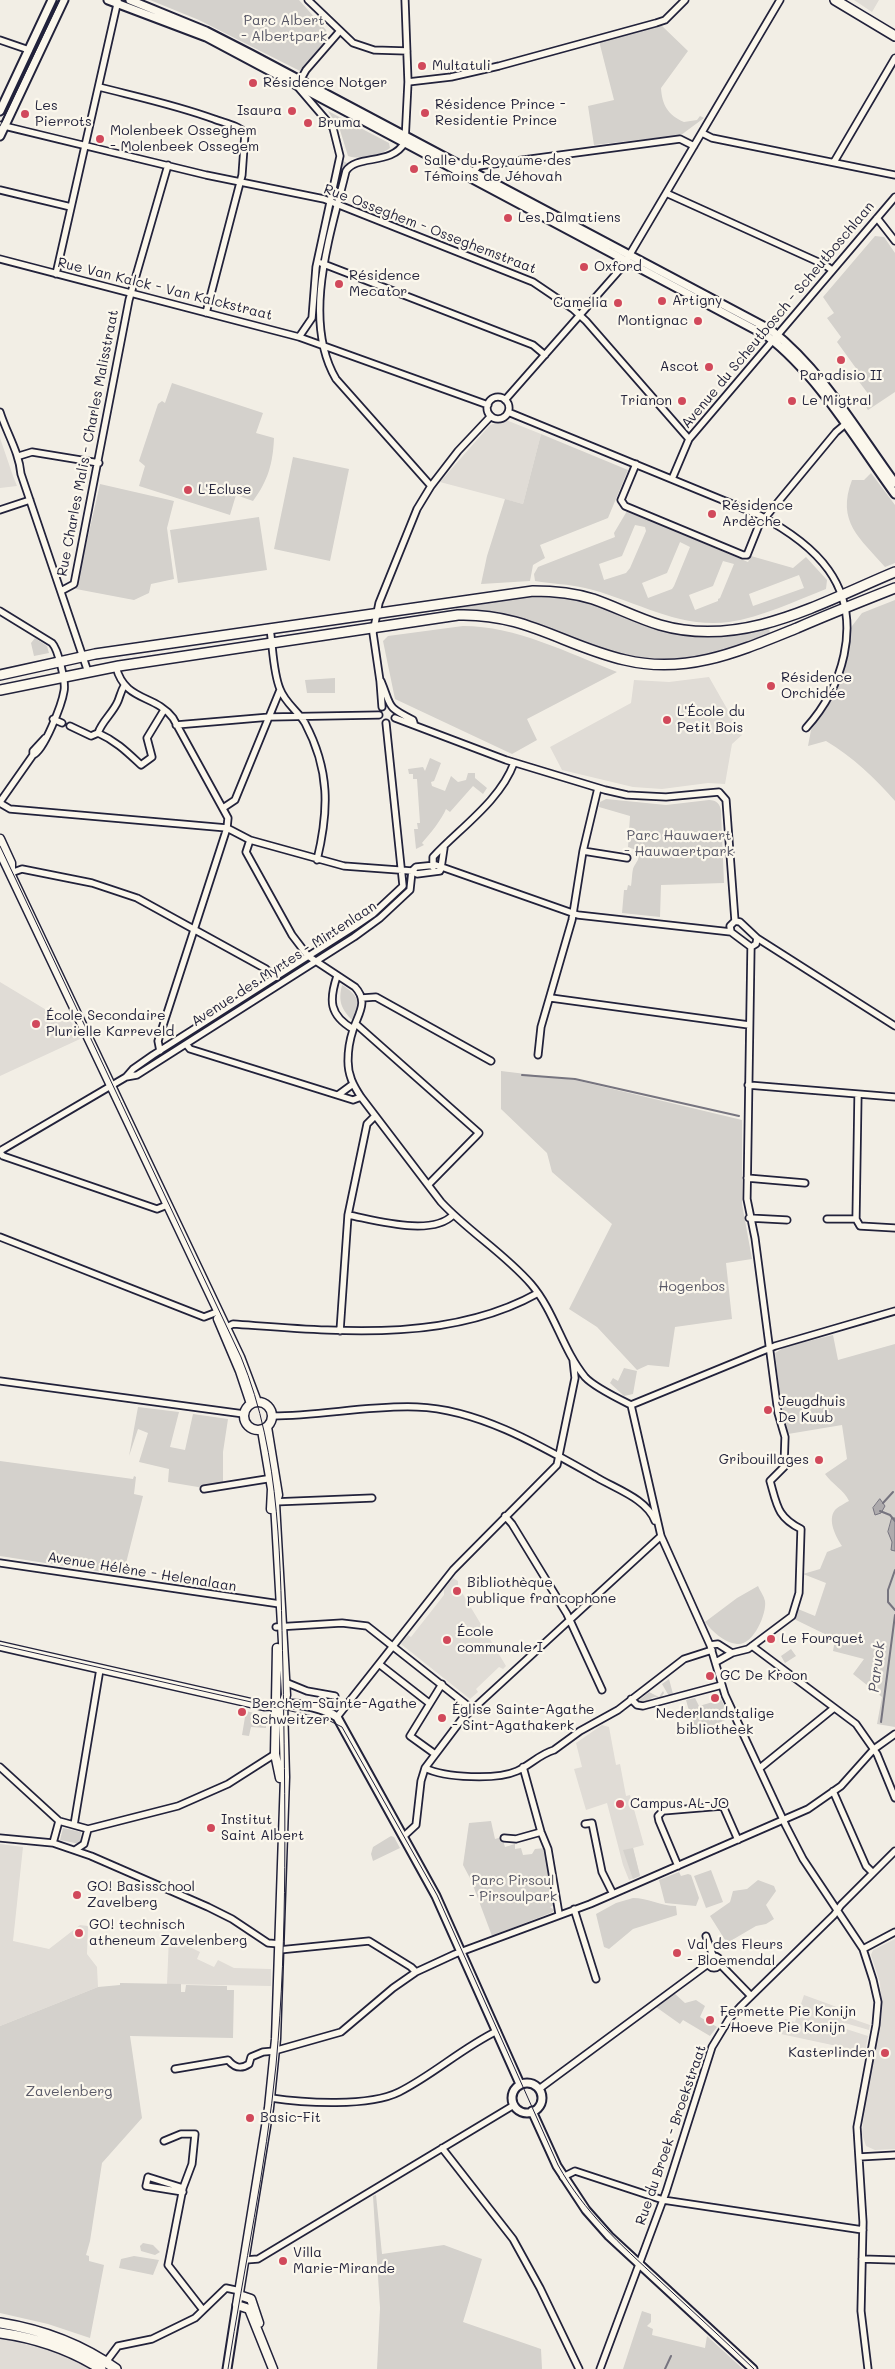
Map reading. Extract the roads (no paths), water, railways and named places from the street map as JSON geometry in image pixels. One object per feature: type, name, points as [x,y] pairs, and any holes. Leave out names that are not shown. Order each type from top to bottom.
[{"type":"main road","points":[[835,0],[895,36]]},
{"type":"main road","points":[[0,675],[83,657],[526,591],[556,591],[592,599],[660,625],[684,630],[727,632],[770,624],[895,572]]},
{"type":"main road","points":[[0,690],[116,667],[458,615],[492,616],[525,624],[625,660],[674,666],[723,657],[895,588]]},
{"type":"main road","points":[[0,839],[12,863],[11,873]]},
{"type":"main road","points":[[0,852],[245,1369],[254,1403]]},
{"type":"main road","points":[[254,1403],[244,1414],[245,1420],[250,1428],[265,1429]]},
{"type":"main road","points":[[254,1403],[268,1405],[273,1416],[265,1429],[273,1478],[278,1494],[273,1502],[280,1705],[285,1777],[282,1815],[280,1947],[275,2051],[270,2098],[237,2304],[249,2309],[273,2369]]},
{"type":"main road","points":[[278,1627],[285,1682],[280,1705],[275,1754],[279,1767],[282,1815]]},
{"type":"main road","points":[[0,1646],[264,1706],[280,1705]]},
{"type":"main road","points":[[239,2293],[251,2299],[259,2324],[260,2337]]},
{"type":"main road","points":[[0,2324],[37,2331],[64,2339],[104,2365]]},
{"type":"main road","points":[[0,2333],[34,2339],[116,2369]]},
{"type":"street","points":[[0,111],[52,0]]},
{"type":"street","points":[[0,136],[2,125],[64,0]]},
{"type":"street","points":[[108,0],[118,2],[236,49]]},
{"type":"street","points":[[130,0],[206,31],[298,83],[629,258],[775,338],[813,371],[884,473],[895,494]]},
{"type":"street","points":[[308,0],[339,32],[363,47],[383,51],[407,50]]},
{"type":"street","points":[[405,0],[408,82],[405,139],[401,149],[384,158],[353,164],[346,170],[324,263],[319,296],[324,344],[329,368],[340,386],[431,486]]},
{"type":"street","points":[[408,82],[451,77],[499,66],[656,23],[665,20],[686,0]]},
{"type":"street","points":[[505,400],[629,258],[780,0]]},
{"type":"street","points":[[56,274],[118,2]]},
{"type":"street","points":[[298,83],[339,32]]},
{"type":"street","points":[[0,40],[29,50]]},
{"type":"street","points":[[834,162],[895,58]]},
{"type":"street","points":[[298,83],[333,128],[340,156],[340,166],[330,202],[313,284],[312,318],[299,336]]},
{"type":"street","points":[[99,87],[158,100],[241,130],[246,138],[241,182],[206,313]]},
{"type":"street","name":"Rue Osseghem - Osseghemstraat","points":[[2,125],[330,202],[534,282],[580,315],[689,439]]},
{"type":"street","points":[[702,133],[712,138],[895,175]]},
{"type":"street","points":[[471,174],[478,166],[680,139],[694,146]]},
{"type":"street","points":[[340,156],[353,164]]},
{"type":"street","name":"Rue Charles Malis - Charles Malisstraat","points":[[61,591],[74,584],[131,294],[168,165]]},
{"type":"street","points":[[0,190],[71,207]]},
{"type":"street","points":[[666,193],[825,265],[832,270]]},
{"type":"street","name":"Avenue du Scheutbosch - Scheutboschlaan","points":[[672,479],[689,439],[895,197]]},
{"type":"street","points":[[877,218],[895,241]]},
{"type":"street","name":"Rue Van Kalck - Van Kalckstraat","points":[[0,260],[299,336],[488,404]]},
{"type":"street","points":[[317,261],[533,345],[545,355]]},
{"type":"street","points":[[497,398],[505,400],[509,405],[508,412],[499,419],[491,416],[488,411],[488,404],[497,398]]},
{"type":"street","points":[[0,412],[9,438],[19,456],[21,474],[88,672]]},
{"type":"street","points":[[508,412],[765,518],[798,540],[819,558],[831,573],[843,594],[848,627],[840,669],[821,712],[806,728]]},
{"type":"street","points":[[379,715],[382,708],[380,681],[372,633],[377,613],[417,508],[458,451],[491,416]]},
{"type":"street","points":[[636,464],[622,503],[647,516],[742,555],[747,555],[759,525],[784,492],[847,422]]},
{"type":"street","points":[[19,456],[32,452],[99,463]]},
{"type":"street","points":[[884,473],[895,483]]},
{"type":"street","points":[[0,510],[30,500]]},
{"type":"street","points":[[0,611],[56,647],[64,689],[45,738],[45,743],[33,755],[0,802],[10,809],[227,828],[250,840],[317,860],[358,869],[412,871],[417,874],[439,870],[473,877],[572,914],[731,932],[750,947]]},
{"type":"street","points":[[270,629],[280,690],[305,723],[317,752],[326,788],[326,827],[317,860]]},
{"type":"street","points":[[116,667],[124,686],[164,710],[176,724],[223,808],[229,824],[193,928],[158,1041],[160,1051]]},
{"type":"street","points":[[380,681],[389,706],[396,715],[514,763],[627,795],[666,797],[719,792],[726,800],[735,921],[730,926],[731,932]]},
{"type":"street","points":[[70,726],[91,736],[98,733],[101,724],[107,719],[119,700],[124,686]]},
{"type":"street","points":[[223,808],[235,800],[280,690]]},
{"type":"street","points":[[382,708],[389,706]]},
{"type":"street","points":[[98,733],[121,745],[141,765],[152,757],[147,738],[164,710]]},
{"type":"street","points":[[176,724],[270,717],[379,715],[386,722],[403,871]]},
{"type":"street","points":[[386,722],[391,722],[396,715]]},
{"type":"street","points":[[53,720],[62,723]]},
{"type":"street","points":[[432,865],[433,857],[485,805],[507,777],[514,763]]},
{"type":"street","points":[[538,1055],[541,1027],[552,998],[572,914],[583,851],[598,788]]},
{"type":"street","points":[[250,840],[246,852],[292,935],[308,956],[355,987],[362,998],[361,1013],[354,1026],[348,1061],[352,1084],[428,1186],[454,1215],[512,1264],[538,1293],[551,1311],[573,1360],[584,1376],[631,1405],[661,1536],[711,1647],[722,1685],[803,1859],[863,1949],[874,1986],[878,2010],[858,2112],[863,2230],[860,2311],[868,2369]]},
{"type":"street","points":[[439,870],[444,848]]},
{"type":"street","points":[[583,851],[627,858]]},
{"type":"street","points":[[412,871],[416,867],[432,865],[439,870]]},
{"type":"street","points":[[11,873],[22,869],[108,888],[144,901],[266,969],[276,977]]},
{"type":"street","name":"Avenue des Myrtes - Mirtenlaan","points":[[0,1152],[126,1077],[133,1069],[160,1051],[364,920],[403,886],[403,871]]},
{"type":"street","name":"Avenue des Myrtes - Mirtenlaan","points":[[126,1077],[137,1075],[369,926],[410,890],[412,871]]},
{"type":"street","points":[[735,921],[740,922],[757,938],[895,1026]]},
{"type":"street","points":[[750,947],[756,944],[757,938]]},
{"type":"street","points":[[716,1662],[732,1653],[752,1646],[792,1616],[799,1593],[801,1528],[785,1521],[776,1502],[770,1481],[784,1467],[785,1437],[778,1414],[755,1238],[749,1218],[747,1178],[750,947]]},
{"type":"street","points":[[337,976],[330,997],[339,1018],[354,1026],[480,1133],[428,1186]]},
{"type":"street","points":[[362,998],[376,997],[491,1061]]},
{"type":"street","points":[[552,998],[749,1025]]},
{"type":"street","points":[[186,1044],[190,1049],[353,1100],[361,1097]]},
{"type":"street","points":[[338,1095],[352,1084]]},
{"type":"street","points":[[748,1085],[895,1098]]},
{"type":"street","points":[[858,1094],[856,1219],[860,1226],[895,1228]]},
{"type":"street","points":[[340,1331],[348,1215],[367,1124],[375,1116]]},
{"type":"street","points":[[0,1152],[3,1156],[157,1209],[167,1205]]},
{"type":"street","points":[[747,1178],[804,1183]]},
{"type":"street","points":[[348,1215],[409,1226],[433,1225],[445,1222],[454,1215]]},
{"type":"street","points":[[749,1218],[788,1220]]},
{"type":"street","points":[[827,1219],[856,1219]]},
{"type":"street","points":[[0,1237],[204,1317],[217,1312]]},
{"type":"street","points":[[224,1328],[233,1324],[340,1331],[416,1328],[481,1315],[538,1293]]},
{"type":"street","points":[[631,1405],[770,1348],[895,1311]]},
{"type":"street","points":[[337,1717],[453,1570],[556,1465],[560,1456],[574,1378],[573,1360]]},
{"type":"street","points":[[574,1378],[584,1376]]},
{"type":"street","points":[[0,1381],[244,1414]]},
{"type":"street","points":[[273,1416],[417,1407],[443,1410],[479,1419],[560,1456],[647,1506],[658,1525]]},
{"type":"street","points":[[204,1489],[273,1478]]},
{"type":"street","points":[[273,1502],[372,1498]]},
{"type":"street","points":[[647,1506],[654,1501]]},
{"type":"street","points":[[505,1516],[512,1524],[570,1619],[602,1690]]},
{"type":"street","points":[[403,1837],[416,1825],[421,1781],[425,1768],[472,1708],[661,1536]]},
{"type":"street","name":"Avenue Hélène - Helenalaan","points":[[0,1563],[278,1604]]},
{"type":"street","points":[[278,1627],[346,1624],[367,1626],[472,1708]]},
{"type":"street","points":[[425,1768],[441,1774],[504,1776],[523,1767],[612,1714],[684,1660],[718,1644],[732,1653]]},
{"type":"street","points":[[752,1646],[856,1724],[874,1749],[895,1798]]},
{"type":"street","points":[[380,1664],[429,1703]]},
{"type":"street","points":[[74,1825],[100,1669]]},
{"type":"street","points":[[285,1682],[307,1691],[334,1696]]},
{"type":"street","points":[[435,1754],[410,1736],[442,1684]]},
{"type":"street","points":[[631,1699],[637,1705],[643,1706],[722,1685]]},
{"type":"street","points":[[280,1705],[298,1705],[330,1712],[337,1717],[436,1896],[520,2084]]},
{"type":"street","points":[[760,1768],[834,1708]]},
{"type":"street","points":[[175,2069],[228,2060],[234,2066],[240,2068],[249,2064],[251,2057],[263,2052],[275,2051],[341,2032],[388,1992],[416,1972],[461,1952],[574,1910],[808,1809],[852,1775],[874,1749],[895,1734]]},
{"type":"street","points":[[0,1767],[59,1821],[88,1829],[178,1806],[228,1784],[275,1754]]},
{"type":"street","points":[[523,1767],[541,1832],[548,1848],[559,1914]]},
{"type":"street","points":[[833,1791],[866,1866],[873,1873]]},
{"type":"street","points":[[678,1866],[659,1821],[658,1816],[662,1811],[723,1806],[738,1840]]},
{"type":"street","points":[[53,1843],[59,1821]]},
{"type":"street","points":[[585,1824],[595,1822],[602,1872],[612,1894]]},
{"type":"street","points":[[75,1850],[84,1844],[88,1829]]},
{"type":"street","points":[[504,1838],[516,1839],[541,1832]]},
{"type":"street","points":[[0,1838],[53,1843],[75,1850],[208,1907],[232,1919],[268,1943],[280,1947],[369,1941],[416,1972]]},
{"type":"street","name":"Rue du Broek - Broekstraat","points":[[600,2369],[663,2200],[712,2047],[729,2019],[895,1851]]},
{"type":"street","points":[[574,1910],[596,1979]]},
{"type":"street","points":[[863,1949],[895,1932]]},
{"type":"street","points":[[706,1936],[713,1956]]},
{"type":"street","points":[[713,1956],[718,1957],[720,1964],[751,1996]]},
{"type":"street","points":[[539,2089],[708,1964],[708,1959],[713,1956]]},
{"type":"street","points":[[708,1964],[715,1968],[720,1964]]},
{"type":"street","points":[[270,2098],[355,2102],[378,2099],[398,2092],[497,2031]]},
{"type":"street","points":[[520,2084],[532,2084],[539,2089],[542,2096],[541,2103],[532,2111],[522,2111],[514,2105],[513,2093],[520,2084]]},
{"type":"street","points":[[245,2260],[258,2260],[514,2105]]},
{"type":"street","points":[[532,2111],[563,2177],[599,2225],[753,2369]]},
{"type":"street","points":[[164,2141],[181,2134],[195,2134],[192,2164],[183,2190],[168,2265],[203,2310]]},
{"type":"street","points":[[442,2148],[513,2239],[540,2288],[579,2369]]},
{"type":"street","points":[[859,2157],[895,2155]]},
{"type":"street","points":[[563,2177],[575,2171],[663,2200],[863,2230]]},
{"type":"street","points":[[148,2177],[183,2190],[146,2186],[148,2177]]},
{"type":"street","points":[[862,2259],[895,2260]]},
{"type":"street","points":[[104,2365],[118,2346],[166,2333],[195,2318],[226,2288],[239,2293]]},
{"type":"street","points":[[226,2369],[237,2304]]},
{"type":"waterway","points":[[522,1075],[575,1079],[739,1116]]},
{"type":"waterway","name":"Paruck","points":[[883,1503],[893,1492]]},
{"type":"waterway","name":"Paruck","points":[[880,1511],[890,1515],[895,1521]]},
{"type":"waterway","name":"Paruck","points":[[895,1570],[888,1590],[888,1602],[895,1610]]},
{"type":"waterway","name":"Paruck","points":[[881,1722],[895,1615]]},
{"type":"waterway","name":"Paruck","points":[[665,2369],[671,2356]]},
{"type":"tram line","points":[[0,126],[60,0]]},
{"type":"tram line","points":[[0,846],[241,1357],[254,1395],[272,1472],[279,1551],[283,1670],[285,1868],[280,2016],[272,2103],[261,2179],[228,2369]]},
{"type":"tram line","points":[[0,1645],[326,1719],[342,1727],[437,1895],[558,2165],[568,2182],[591,2213],[617,2241],[754,2369]]},
{"type":"place","name":"Multatuli","points":[[422,66]]},
{"type":"place","name":"Résidence Notger","points":[[253,83]]},
{"type":"place","name":"Isaura","points":[[292,111]]},
{"type":"place","name":"Résidence Prince - Residentie Prince","points":[[425,113]]},
{"type":"place","name":"Les Pierrots","points":[[25,114]]},
{"type":"place","name":"Bruma","points":[[308,123]]},
{"type":"place","name":"Molenbeek Osseghem - Molenbeek Ossegem","points":[[100,139]]},
{"type":"place","name":"Salle du Royaume des Témoins de Jéhovah","points":[[414,169]]},
{"type":"place","name":"Les Dalmatiens","points":[[508,218]]},
{"type":"place","name":"Oxford","points":[[584,267]]},
{"type":"place","name":"Résidence Mecator","points":[[339,284]]},
{"type":"place","name":"Artigny","points":[[662,301]]},
{"type":"place","name":"Camelia","points":[[618,303]]},
{"type":"place","name":"Montignac","points":[[698,321]]},
{"type":"place","name":"Paradisio II","points":[[841,360]]},
{"type":"place","name":"Ascot","points":[[709,367]]},
{"type":"place","name":"Trianon","points":[[682,401]]},
{"type":"place","name":"Le Migtral","points":[[792,401]]},
{"type":"place","name":"L'Ecluse","points":[[188,490]]},
{"type":"place","name":"Résidence Ardèche","points":[[712,514]]},
{"type":"place","name":"Résidence Orchidée","points":[[771,686]]},
{"type":"place","name":"L'École du Petit Bois","points":[[667,720]]},
{"type":"place","name":"École Secondaire Plurielle Karreveld","points":[[36,1024]]},
{"type":"place","name":"Jeugdhuis De Kuub","points":[[768,1410]]},
{"type":"place","name":"Gribouillages","points":[[819,1460]]},
{"type":"place","name":"Bibliothèque publique francophone","points":[[457,1591]]},
{"type":"place","name":"Le Fourquet","points":[[771,1639]]},
{"type":"place","name":"École communale I","points":[[447,1640]]},
{"type":"place","name":"GC De Kroon","points":[[710,1676]]},
{"type":"place","name":"Nederlandstalige bibliotheek","points":[[715,1698]]},
{"type":"place","name":"Berchem-Sainte-Agathe Schweitzer","points":[[242,1712]]},
{"type":"place","name":"Église Sainte-Agathe - Sint-Agathakerk","points":[[442,1718]]},
{"type":"place","name":"Campus AL-JO","points":[[620,1804]]},
{"type":"place","name":"Institut Saint Albert","points":[[211,1828]]},
{"type":"place","name":"GO! Basisschool Zavelberg","points":[[77,1895]]},
{"type":"place","name":"GO! technisch atheneum Zavelenberg","points":[[79,1933]]},
{"type":"place","name":"Val des Fleurs - Bloemendal","points":[[677,1953]]},
{"type":"place","name":"Fermette Pie Konijn - Hoeve Pie Konijn","points":[[710,2020]]},
{"type":"place","name":"Kasterlinden","points":[[885,2053]]},
{"type":"place","name":"Basic-Fit","points":[[250,2118]]},
{"type":"place","name":"Villa Marie-Mirande","points":[[283,2261]]},
{"type":"park label","name":"Parc Albert - Albertpark","points":[[284,30]]},
{"type":"park label","name":"Parc Hauwaert - Hauwaertpark","points":[[679,844]]},
{"type":"park label","name":"Hogenbos","points":[[692,1287]]},
{"type":"park label","name":"Parc Pirsoul - Pirsoulpark","points":[[513,1889]]},
{"type":"park label","name":"Zavelenberg","points":[[69,2092]]}]
